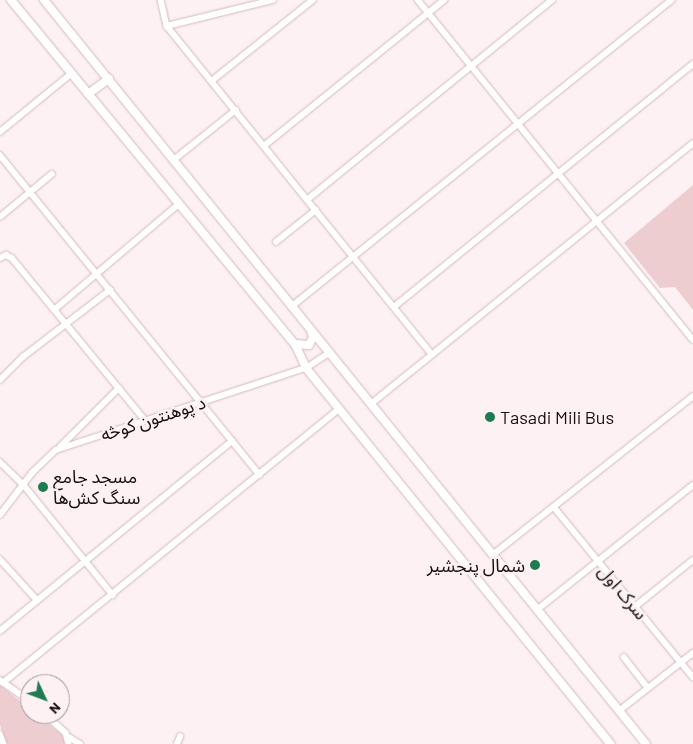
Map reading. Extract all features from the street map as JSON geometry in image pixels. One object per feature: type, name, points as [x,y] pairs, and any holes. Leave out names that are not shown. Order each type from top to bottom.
[{"type":"main road","points":[[11,0],[294,344],[306,368],[611,744]]},
{"type":"main road","points":[[44,0],[175,159],[291,307],[494,554],[646,744]]},
{"type":"main road","points":[[88,94],[109,79]]},
{"type":"main road","points":[[294,344],[309,345],[313,338],[311,331]]},
{"type":"street","points":[[161,0],[167,26],[432,354]]},
{"type":"street","points":[[167,26],[273,0]]},
{"type":"street","points":[[212,80],[313,0]]},
{"type":"street","points":[[418,0],[597,218],[693,339]]},
{"type":"street","points":[[264,146],[444,0]]},
{"type":"street","points":[[308,200],[552,0]]},
{"type":"street","points":[[291,307],[354,259],[671,0]]},
{"type":"street","points":[[394,307],[693,64]]},
{"type":"street","points":[[0,132],[72,73]]},
{"type":"street","points":[[175,159],[236,110]]},
{"type":"street","points":[[371,404],[597,218],[693,143]]},
{"type":"street","points":[[0,155],[260,475]]},
{"type":"street","points":[[0,217],[52,174]]},
{"type":"street","points":[[54,310],[98,275],[179,204]]},
{"type":"street","points":[[276,242],[316,210]]},
{"type":"street","points":[[0,258],[6,255],[12,258],[145,420]]},
{"type":"street","points":[[0,380],[23,357],[110,290]]},
{"type":"street","name":"د پوهنتون کوڅه","points":[[0,515],[23,484],[56,450],[306,368],[329,353]]},
{"type":"street","points":[[56,450],[119,388]]},
{"type":"street","points":[[494,554],[693,396]]},
{"type":"street","points":[[20,694],[2,681],[113,595],[339,409]]},
{"type":"street","points":[[0,630],[232,441]]},
{"type":"street","points":[[0,462],[23,484],[113,595]]},
{"type":"street","points":[[537,610],[693,485]]},
{"type":"street","name":"سرک‌ اول","points":[[554,507],[693,677]]},
{"type":"street","points":[[0,559],[37,600]]},
{"type":"street","points":[[636,606],[693,560]]},
{"type":"street","points":[[618,711],[693,653]]},
{"type":"street","points":[[624,657],[648,688]]},
{"type":"street","points":[[54,724],[69,741],[78,742]]},
{"type":"street","points":[[0,734],[4,744]]},
{"type":"street","points":[[176,744],[180,737]]},
{"type":"shaded area","points":[[693,185],[693,310],[675,287],[660,288],[624,243]]},
{"type":"shaded area","points":[[0,685],[20,701],[20,724],[49,724],[62,735],[65,744],[6,744],[0,725]]},
{"type":"place","name":"Tasadi Mili Bus","points":[[490,417]]},
{"type":"place","name":"مسجد جامع سنگ کش‌ها","points":[[43,487]]},
{"type":"place","name":"شمال پنجشیر","points":[[535,565]]}]
